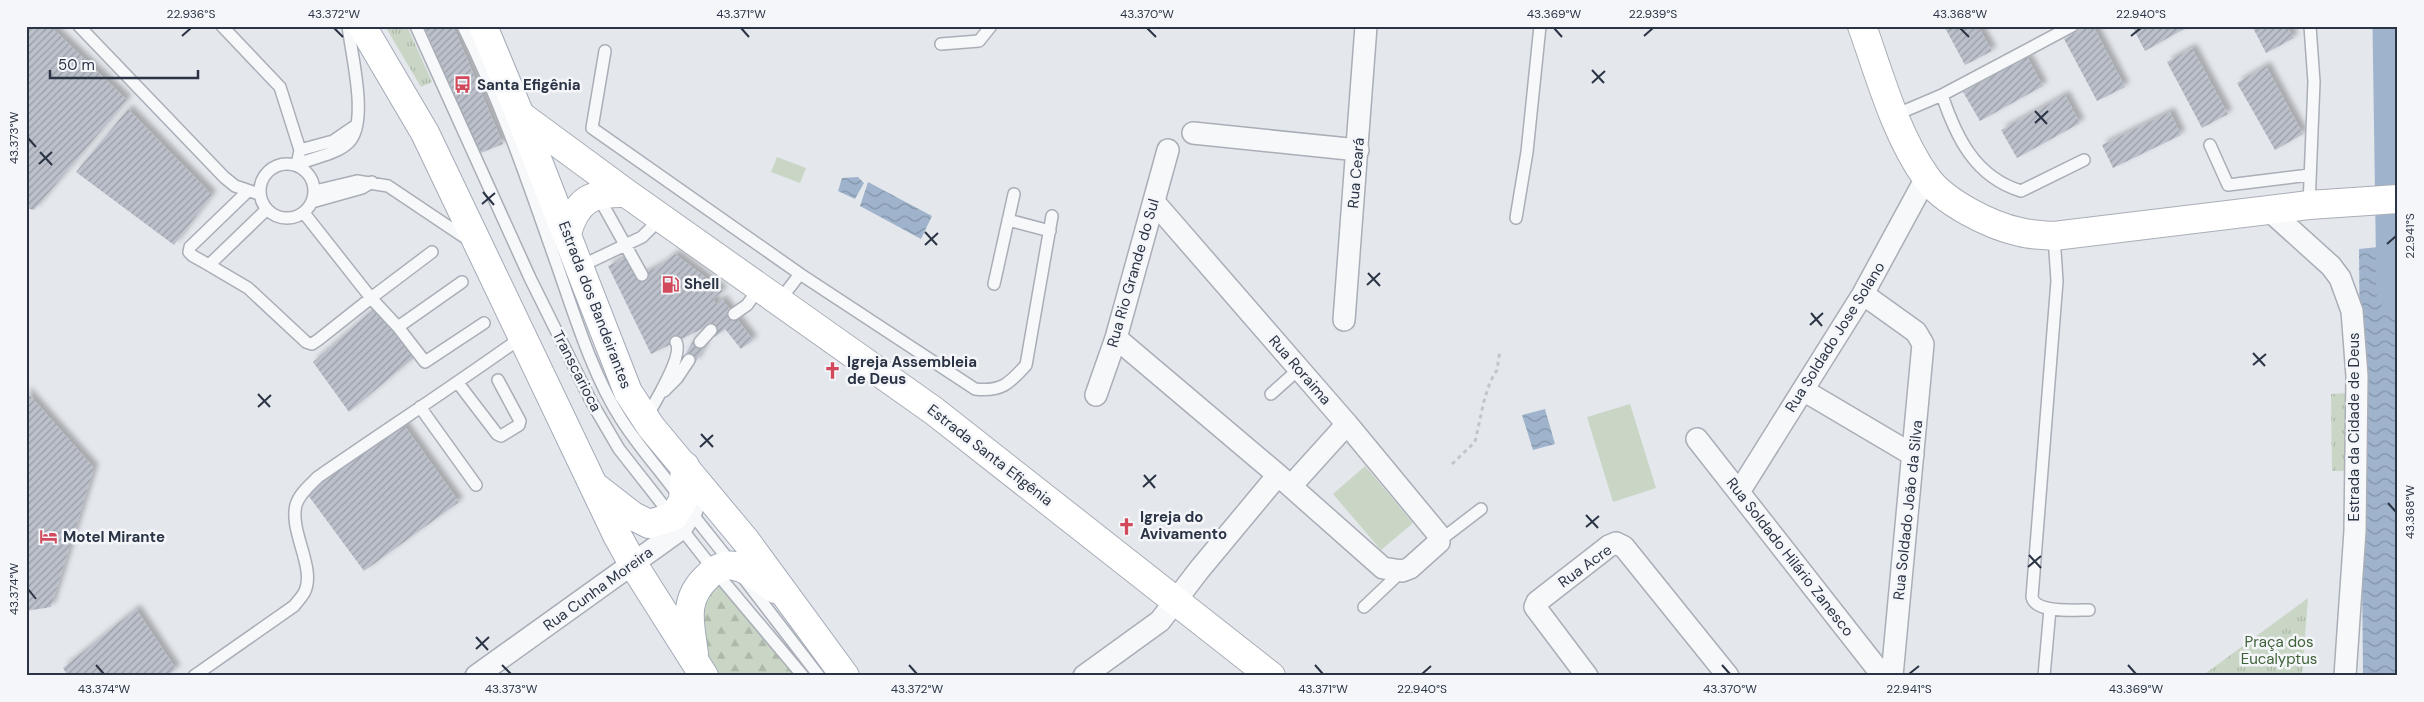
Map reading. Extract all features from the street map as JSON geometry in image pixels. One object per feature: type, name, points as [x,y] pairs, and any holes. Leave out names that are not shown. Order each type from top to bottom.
[{"type":"main road","points":[[362,26],[425,133],[632,564],[699,668]]},
{"type":"main road","name":"Estrada dos Bandeirantes","points":[[483,26],[567,233],[628,392],[646,420],[685,502],[746,541],[845,676]]},
{"type":"main road","points":[[1862,26],[1894,115],[1926,178],[1939,191],[1980,217],[2020,232],[2054,236],[2270,210],[2309,188],[2345,202],[2398,199]]},
{"type":"main road","name":"Estrada Santa Efigênia","points":[[520,115],[626,193],[934,411],[1271,676]]},
{"type":"main road","points":[[567,233],[572,215],[578,207],[597,195],[626,193]]},
{"type":"main road","points":[[592,484],[633,516],[650,524],[685,502]]},
{"type":"main road","points":[[699,668],[689,602],[696,586],[724,568],[749,571],[789,598]]},
{"type":"street","name":"Rua Ceará","points":[[1344,320],[1366,26]]},
{"type":"street","points":[[1193,133],[1358,150]]},
{"type":"street","name":"Rua Rio Grande do Sul","points":[[1096,395],[1116,338],[1168,150]]},
{"type":"street","name":"Rua Soldado Jose Solano","points":[[1739,492],[1863,294],[1926,178]]},
{"type":"street","name":"Rua Roraima","points":[[1154,202],[1348,424],[1438,534],[1439,540]]},
{"type":"street","name":"Estrada da Cidade de Deus","points":[[2270,210],[2331,266],[2340,278],[2352,311],[2357,376],[2355,531],[2344,676]]},
{"type":"street","name":"Rua Soldado João da Silva","points":[[1863,294],[1916,332],[1923,344],[1892,676]]},
{"type":"street","points":[[1116,338],[1284,480],[1383,568],[1402,571],[1410,568],[1439,540]]},
{"type":"street","points":[[1803,390],[1913,455]]},
{"type":"street","points":[[1084,676],[1160,621],[1175,601],[1284,480],[1348,424]]},
{"type":"street","name":"Rua Soldado Hilário Zanesco","points":[[1697,439],[1883,676]]},
{"type":"street","name":"Rua Cunha Moreira","points":[[476,676],[632,564],[685,502]]},
{"type":"street","name":"Rua Acre","points":[[1587,676],[1535,606],[1537,602],[1601,552],[1616,543],[1624,547],[1728,676]]},
{"type":"lane","points":[[79,26],[224,177],[235,186],[254,192],[266,210],[275,216],[284,219],[294,218],[304,213],[313,197],[312,180],[306,171],[297,165],[288,164],[270,170],[254,192],[190,247],[189,252],[248,288],[306,342],[312,344],[432,252]]},
{"type":"lane","points":[[222,26],[280,87],[300,150],[297,165]]},
{"type":"lane","points":[[297,165],[336,150],[348,143],[355,134],[359,106],[348,26]]},
{"type":"lane","name":"Transcarioca","points":[[416,26],[530,278],[592,403],[619,449],[685,502],[724,568],[764,608],[819,676]]},
{"type":"lane","name":"Transcarioca","points":[[463,26],[515,146],[568,298],[602,384],[621,420],[685,502],[724,568],[803,676]]},
{"type":"lane","points":[[942,44],[979,41],[991,26]]},
{"type":"lane","points":[[1516,218],[1527,152],[1540,26]]},
{"type":"lane","points":[[1894,115],[1942,95],[2072,26]]},
{"type":"lane","points":[[2210,144],[2228,185],[2309,188],[2314,82],[2310,26]]},
{"type":"lane","points":[[605,51],[592,128],[800,274],[975,389],[992,391],[1010,382],[1026,365],[1052,216]]},
{"type":"lane","points":[[1942,95],[1950,120],[1970,156],[1986,173],[2007,187],[2021,191],[2084,160]]},
{"type":"lane","points":[[300,150],[314,148],[333,141],[347,134],[357,125]]},
{"type":"lane","points":[[313,197],[357,181],[388,186],[481,249]]},
{"type":"lane","points":[[994,284],[1014,194]]},
{"type":"lane","points":[[597,195],[642,275]]},
{"type":"lane","points":[[209,265],[266,210]]},
{"type":"lane","points":[[304,213],[371,298],[425,362],[484,323]]},
{"type":"lane","points":[[580,267],[642,237],[661,218]]},
{"type":"lane","points":[[1008,220],[1050,231]]},
{"type":"lane","points":[[2054,236],[2057,281],[2032,597],[2033,602],[2040,607],[2089,610]]},
{"type":"lane","points":[[734,314],[747,305],[770,294],[800,274]]},
{"type":"lane","points":[[398,328],[462,282]]},
{"type":"lane","points":[[700,342],[711,330]]},
{"type":"lane","points":[[194,676],[294,606],[304,593],[307,578],[295,520],[296,505],[305,489],[318,477],[458,383],[522,337]]},
{"type":"lane","points":[[646,420],[676,358],[678,346],[676,342]]},
{"type":"lane","points":[[659,396],[677,378],[690,360]]},
{"type":"lane","points":[[1270,394],[1299,369]]},
{"type":"lane","points":[[458,383],[497,434],[501,436],[519,424],[520,421],[498,380]]},
{"type":"lane","points":[[420,407],[476,485]]},
{"type":"lane","points":[[1439,540],[1481,509]]},
{"type":"lane","points":[[1364,607],[1402,571]]},
{"type":"lane","points":[[2044,676],[2050,609]]},
{"type":"path","points":[[1452,464],[1475,442],[1484,401],[1490,382],[1497,370],[1500,350]]},
{"type":"green space","points":[[385,26],[407,26],[432,82],[421,87]]},
{"type":"green space","points":[[777,157],[806,168],[800,183],[771,172]]},
{"type":"green space","points":[[2348,393],[2349,471],[2332,471],[2331,394]]},
{"type":"green space","points":[[1630,404],[1656,488],[1613,502],[1587,417]]},
{"type":"green space","points":[[1365,466],[1413,523],[1381,550],[1333,494]]},
{"type":"green space","points":[[713,579],[796,676],[713,676],[707,667],[693,596]]},
{"type":"green space","name":"Praça dos Eucalyptus","points":[[2308,598],[2302,676],[2202,676]]},
{"type":"water","points":[[858,177],[864,183],[855,199],[838,191],[842,178]]},
{"type":"water","points":[[868,182],[932,216],[921,239],[860,206]]},
{"type":"water","points":[[2398,245],[2398,676],[2363,676],[2359,249]]},
{"type":"water","points":[[1545,409],[1555,444],[1533,450],[1522,415]]},
{"type":"building","points":[[26,26],[50,26],[127,100],[34,210],[26,208]]},
{"type":"building","name":"Santa Efigênia","points":[[424,26],[453,26],[503,144],[478,154]]},
{"type":"building","points":[[1944,26],[1978,26],[1992,51],[1965,65]]},
{"type":"building","points":[[2088,26],[2093,26],[2125,87],[2097,101],[2064,39]]},
{"type":"building","points":[[2132,26],[2189,26],[2145,51]]},
{"type":"building","points":[[2252,26],[2287,26],[2294,38],[2266,53]]},
{"type":"building","points":[[2192,48],[2228,114],[2202,128],[2167,62]]},
{"type":"building","points":[[2027,57],[2043,86],[1980,121],[1963,92]]},
{"type":"building","points":[[2266,66],[2303,134],[2275,150],[2237,83]]},
{"type":"building","points":[[2065,95],[2080,123],[2017,158],[2001,130]]},
{"type":"building","points":[[128,109],[212,195],[174,245],[76,172]]},
{"type":"building","points":[[2170,112],[2181,135],[2113,168],[2102,145]]},
{"type":"building","points":[[675,254],[723,291],[713,299],[716,304],[722,299],[753,340],[741,349],[725,329],[715,337],[708,326],[651,354],[608,266],[628,256],[638,277],[661,265]]},
{"type":"building","points":[[375,308],[417,355],[349,412],[313,362]]},
{"type":"building","points":[[694,339],[705,345],[695,363],[684,357]]},
{"type":"building","name":"Motel Mirante","points":[[26,391],[94,468],[51,607],[26,611]]},
{"type":"building","points":[[401,421],[459,502],[364,571],[305,491]]},
{"type":"building","points":[[136,609],[176,669],[167,676],[68,676],[63,668]]},
{"type":"waterway","points":[[2390,26],[2394,293]]},
{"type":"place","name":"Santa Efigênia","points":[[463,85]]},
{"type":"place","name":"Shell","points":[[670,284]]},
{"type":"place","name":"Igreja Assembleia de Deus","points":[[833,371]]},
{"type":"place","name":"Igreja do Avivamento","points":[[1126,526]]},
{"type":"place","name":"Motel Mirante","points":[[49,537]]}]
